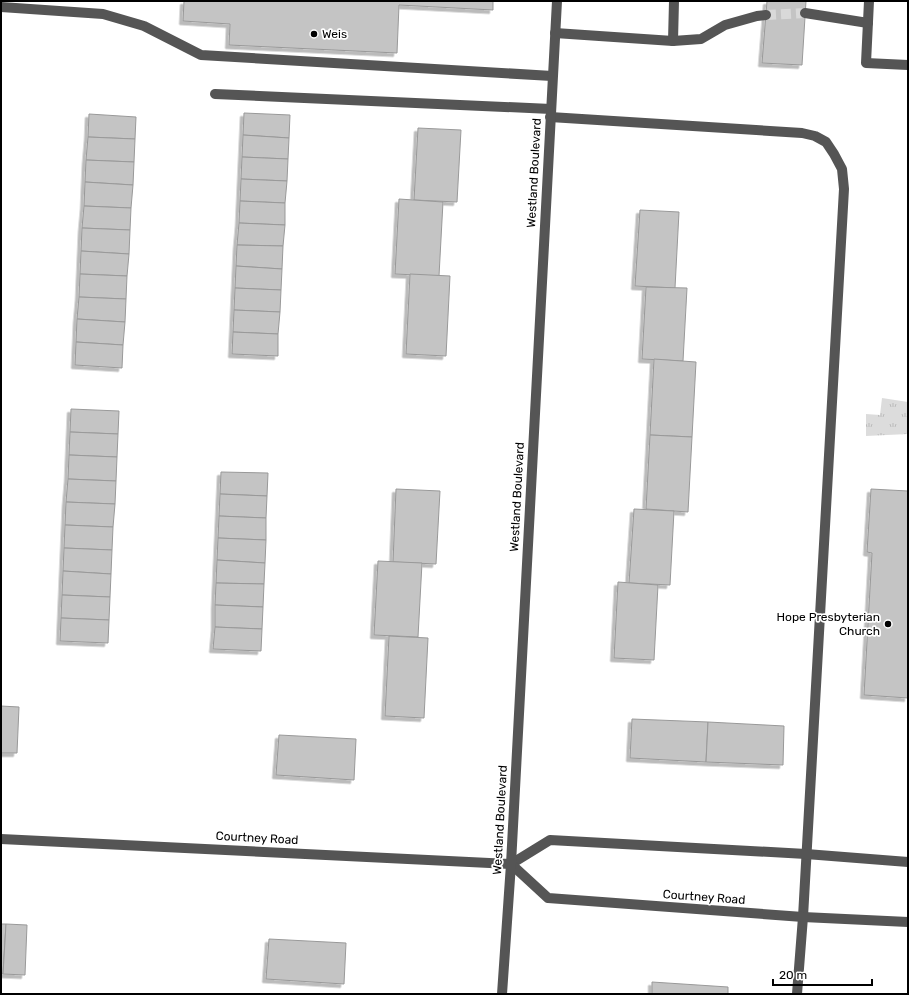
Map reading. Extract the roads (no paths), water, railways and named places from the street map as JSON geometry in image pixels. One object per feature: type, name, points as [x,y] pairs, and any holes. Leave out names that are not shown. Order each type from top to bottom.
[{"type":"street","name":"Westland Boulevard","points":[[502,994],[511,864],[556,1]]},
{"type":"street","points":[[673,42],[674,1]]},
{"type":"street","points":[[869,1],[866,63],[908,65]]},
{"type":"street","points":[[1,7],[103,14],[144,26],[201,55],[552,76]]},
{"type":"street","points":[[805,13],[868,22]]},
{"type":"street","points":[[555,33],[673,42],[701,39],[725,25],[756,16],[766,15]]},
{"type":"street","points":[[215,94],[550,113],[802,133],[815,136],[826,142],[834,154],[842,169],[844,197],[803,918],[797,994]]},
{"type":"street","name":"Courtney Road","points":[[1,839],[511,864],[548,898],[803,918],[908,922]]},
{"type":"street","points":[[511,864],[550,840],[806,854],[908,862]]},
{"type":"tunnel","points":[[766,15],[805,13]]},
{"type":"place","name":"Weis","points":[[314,34]]},
{"type":"place","name":"Hope Presbyterian Church","points":[[888,624]]}]
